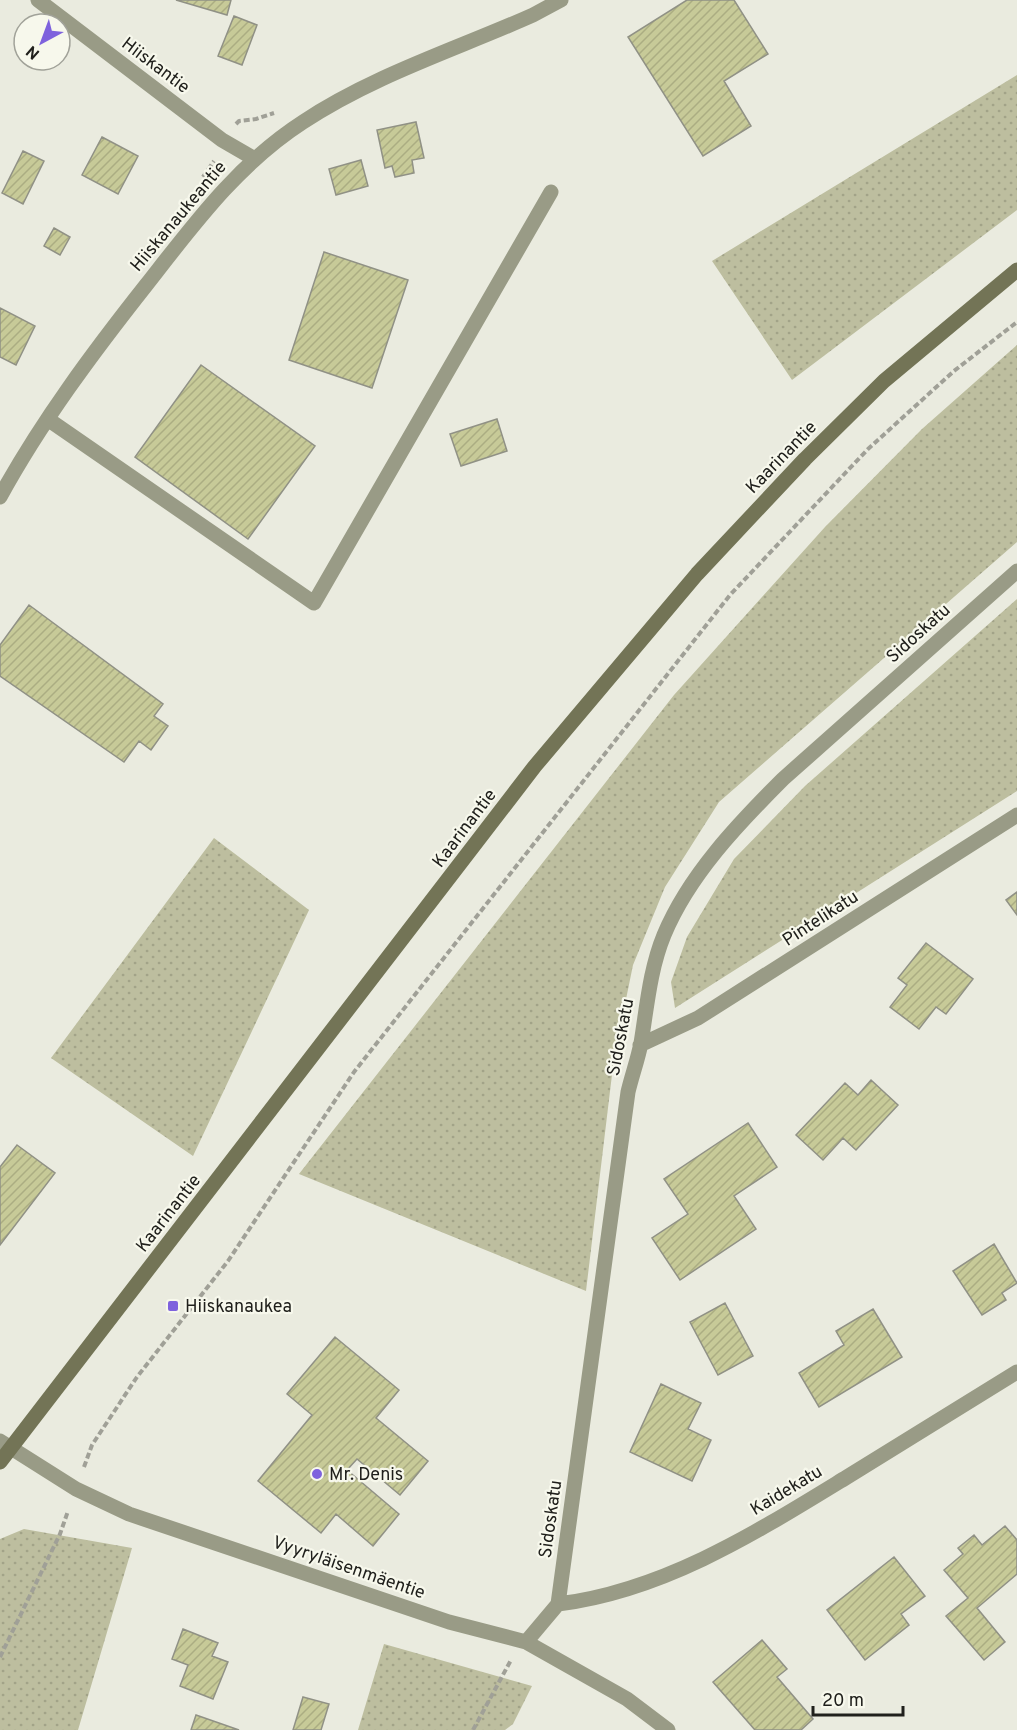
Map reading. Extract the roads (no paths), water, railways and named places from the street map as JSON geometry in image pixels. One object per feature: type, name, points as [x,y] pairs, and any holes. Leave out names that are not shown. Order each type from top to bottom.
[{"type":"main road","name":"Kaarinantie","points":[[0,1462],[6,1444],[535,766],[697,574],[805,459],[884,381],[1017,270]]},
{"type":"street","name":"Hiiskantie","points":[[38,0],[222,140],[253,159]]},
{"type":"street","name":"Hiiskanaukeantie","points":[[0,497],[49,420],[131,304],[216,196],[253,159],[304,121],[354,93],[561,0]]},
{"type":"street","points":[[49,420],[314,603],[551,192]]},
{"type":"street","name":"Sidoskatu","points":[[558,1604],[628,1092],[640,1045],[650,984],[664,935],[688,891],[715,853],[748,814],[783,779],[1017,571]]},
{"type":"street","name":"Pintelikatu","points":[[640,1045],[698,1018],[1017,815]]},
{"type":"street","name":"Kaidekatu","points":[[558,1604],[592,1600],[621,1591],[704,1558],[773,1522],[1017,1372]]},
{"type":"street","name":"Vyyryläisenmäentie","points":[[6,1444],[76,1489],[129,1515],[449,1622],[526,1642],[627,1699],[669,1730]]},
{"type":"street","points":[[526,1642],[558,1604]]},
{"type":"place","name":"Hiiskanaukea","points":[[173,1306]]},
{"type":"place","name":"Mr. Denis","points":[[317,1474]]}]
